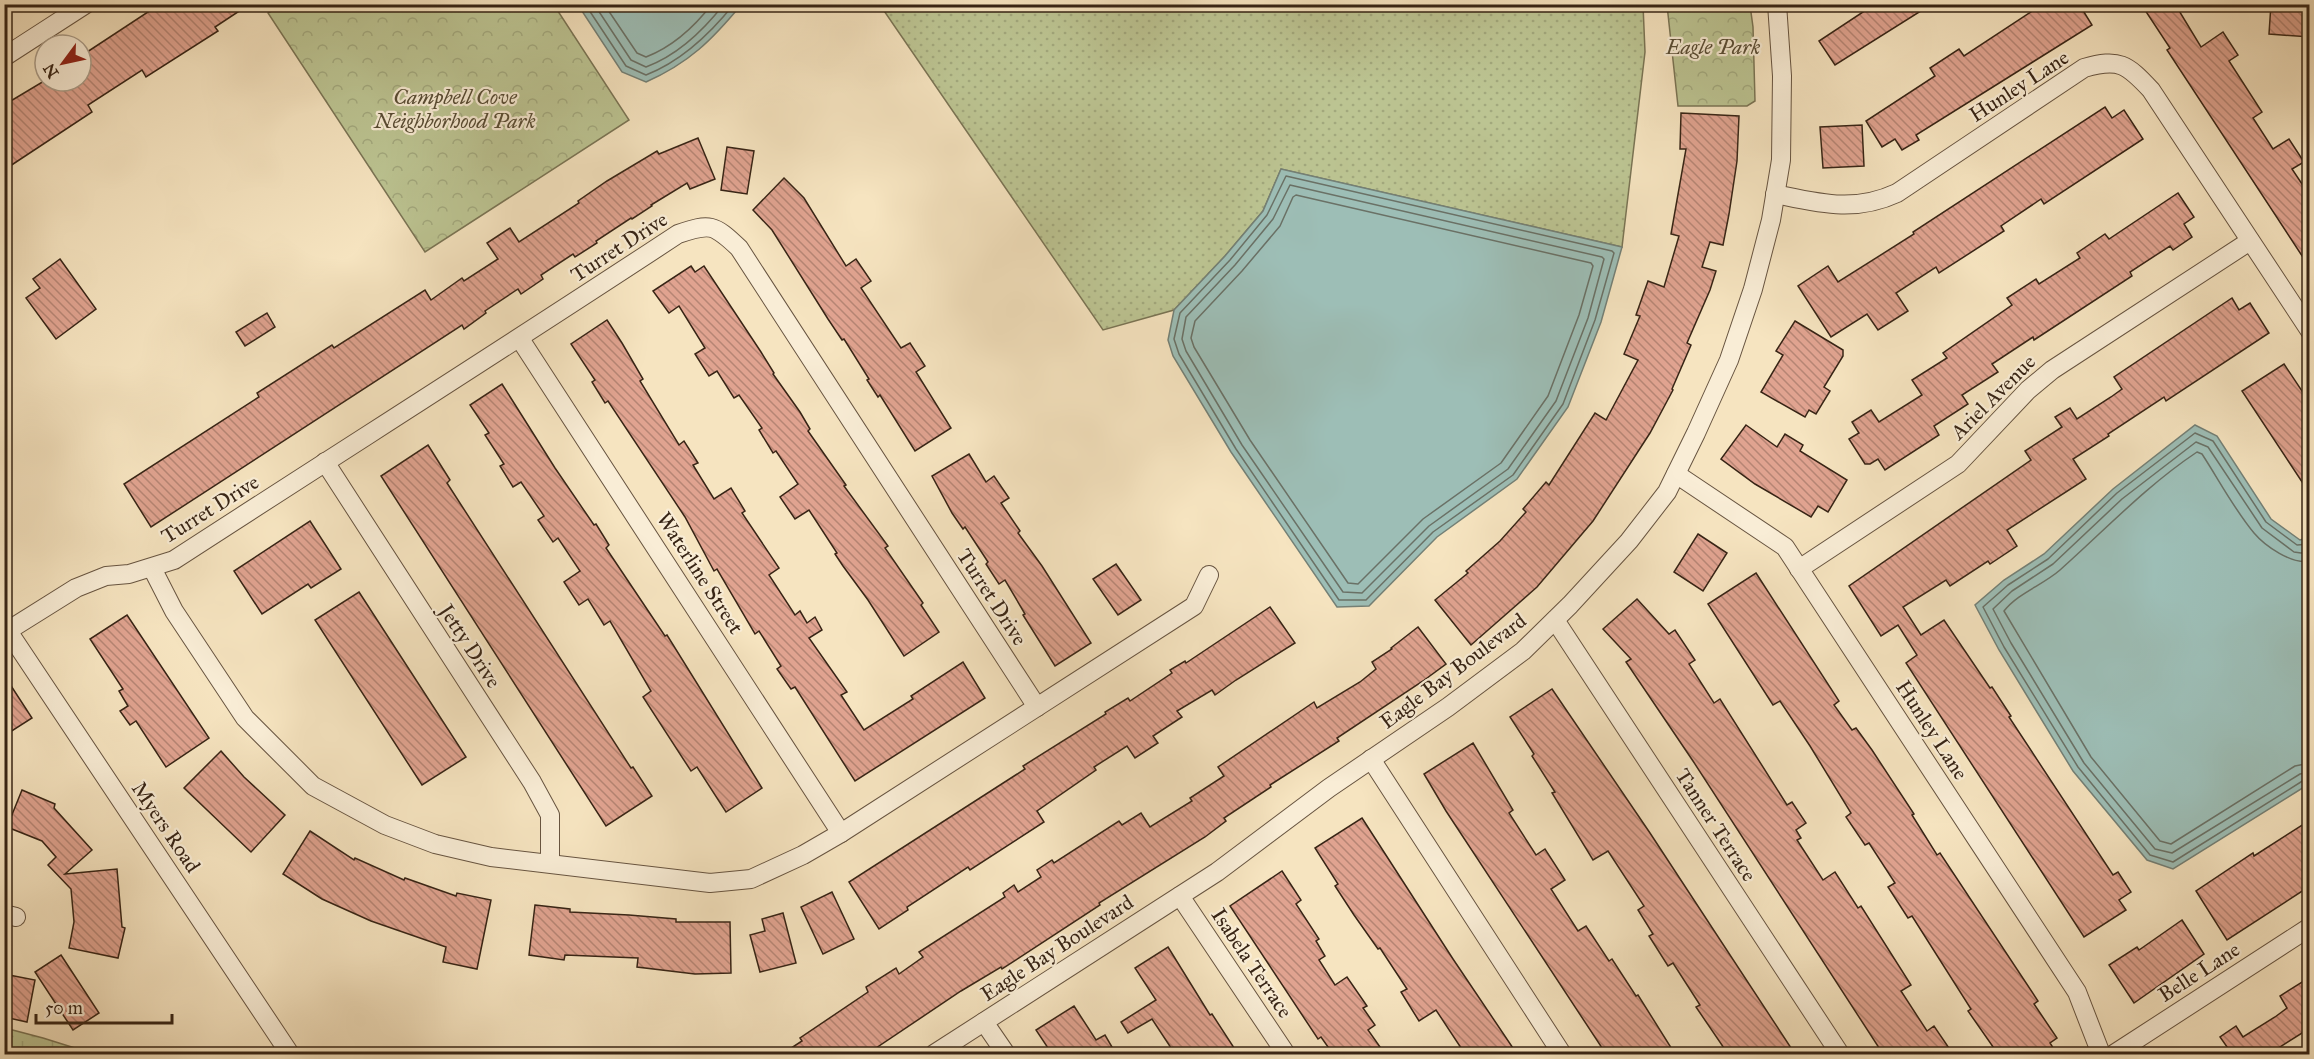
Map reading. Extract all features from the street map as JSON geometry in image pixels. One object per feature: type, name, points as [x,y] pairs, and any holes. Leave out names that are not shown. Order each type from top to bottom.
[{"type":"street","points":[[4,57],[86,4]]},
{"type":"street","name":"Eagle Bay Boulevard","points":[[933,1054],[1180,896],[1371,759],[1448,707],[1522,651],[1555,620],[1629,541],[1667,492],[1676,474],[1729,360],[1753,289],[1781,160],[1782,76],[1777,4]]},
{"type":"street","name":"Hunley Lane","points":[[1775,194],[1830,205],[1858,206],[1880,201],[1897,193],[2084,68],[2104,63],[2120,64],[2137,75],[2151,90],[2310,331]]},
{"type":"street","name":"Turret Drive","points":[[6,630],[76,588],[106,576],[129,574],[174,560],[519,339],[678,234],[703,225],[723,232],[739,248],[1037,707]]},
{"type":"street","name":"Ariel Avenue","points":[[1799,568],[1958,465],[2028,390],[2052,370],[2250,241]]},
{"type":"street","name":"Waterline Street","points":[[519,339],[841,833]]},
{"type":"street","name":"Jetty Drive","points":[[324,462],[541,798],[550,814],[550,863]]},
{"type":"street","name":"Hunley Lane","points":[[1676,474],[1785,547],[2077,992],[2101,1054]]},
{"type":"street","name":"Turret Drive","points":[[152,568],[174,611],[245,718],[313,786],[385,825],[435,844],[492,857],[710,882],[752,879],[803,855],[841,833],[1194,606],[1209,574]]},
{"type":"street","name":"Tanner Terrace","points":[[1555,620],[1840,1054]]},
{"type":"street","name":"Myers Road","points":[[6,630],[290,1054]]},
{"type":"street","points":[[1371,759],[1562,1054]]},
{"type":"street","name":"Isabela Terrace","points":[[1180,896],[1286,1054]]},
{"type":"street","name":"Belle Lane","points":[[2114,1054],[2310,927]]},
{"type":"street","points":[[984,1022],[1006,1054]]},
{"type":"green space","name":"Campbell Cove Neighborhood Park","points":[[281,5],[554,5],[629,120],[425,252],[268,13]]},
{"type":"green space","points":[[880,5],[1643,5],[1645,52],[1622,247],[1281,169],[1263,211],[1225,256],[1174,310],[1103,330]]},
{"type":"green space","name":"Eagle Park","points":[[1667,5],[1750,5],[1753,27],[1755,101],[1747,106],[1678,106]]},
{"type":"green space","points":[[5,1028],[43,1038],[94,1054],[5,1054]]},
{"type":"water","points":[[578,5],[741,5],[699,50],[675,67],[646,82],[622,72]]},
{"type":"water","points":[[1281,169],[1622,247],[1601,322],[1568,407],[1517,479],[1437,537],[1369,606],[1337,607],[1231,452],[1173,356],[1168,340],[1174,310],[1225,256],[1263,211]]},
{"type":"water","points":[[2195,425],[2217,436],[2271,519],[2300,540],[2309,537],[2309,784],[2173,869],[2147,860],[2073,771],[1999,650],[1975,605],[2004,580],[2044,554],[2113,489]]},
{"type":"building","points":[[160,4],[250,4],[215,27],[218,31],[146,77],[142,70],[88,105],[92,112],[4,170],[4,105],[33,88],[33,93],[93,93],[93,48]]},
{"type":"building","points":[[1875,4],[1932,4],[1835,65],[1819,41]]},
{"type":"building","points":[[2043,4],[2079,4],[2092,25],[1916,135],[1919,140],[1902,150],[1895,139],[1882,147],[1866,121],[1935,76],[1930,68],[1959,49],[1964,56]]},
{"type":"building","points":[[2141,4],[2175,4],[2201,47],[2223,32],[2238,55],[2229,61],[2262,112],[2253,118],[2273,149],[2289,139],[2304,162],[2292,169],[2310,196],[2310,268],[2167,50],[2170,48]]},
{"type":"building","points":[[2271,4],[2310,4],[2310,37],[2269,34]]},
{"type":"building","points":[[2105,107],[2112,118],[2124,110],[2143,139],[2044,204],[2041,199],[2001,226],[2004,231],[1939,273],[1936,267],[1896,293],[1908,311],[1878,330],[1867,314],[1831,337],[1798,286],[1828,266],[1838,282]]},
{"type":"building","points":[[1681,113],[1739,116],[1737,161],[1723,245],[1710,242],[1702,267],[1716,271],[1687,343],[1691,345],[1673,390],[1650,433],[1593,521],[1537,587],[1471,645],[1435,600],[1468,573],[1466,571],[1500,541],[1526,512],[1523,509],[1546,482],[1549,485],[1595,413],[1606,420],[1638,360],[1624,354],[1640,316],[1636,315],[1648,281],[1664,287],[1679,236],[1671,234],[1686,149],[1680,149]]},
{"type":"building","points":[[1862,125],[1864,166],[1823,168],[1820,127]]},
{"type":"building","points":[[698,138],[715,179],[690,189],[687,183],[651,205],[575,257],[573,254],[541,275],[543,279],[521,294],[518,289],[485,311],[486,313],[464,329],[462,325],[151,527],[124,484],[259,397],[257,393],[332,345],[334,348],[425,290],[431,300],[462,278],[464,281],[498,259],[487,243],[510,228],[519,242],[579,203],[578,201],[607,181],[657,151],[659,154]]},
{"type":"building","points":[[727,147],[754,151],[747,194],[721,190]]},
{"type":"building","points":[[784,178],[804,198],[846,266],[856,259],[871,281],[861,288],[901,348],[910,343],[925,366],[916,372],[951,428],[915,451],[772,230],[753,210]]},
{"type":"building","points":[[2178,193],[2194,217],[2184,224],[2192,237],[2173,250],[2170,246],[2130,272],[2132,276],[2034,340],[2033,337],[1992,364],[1998,372],[1962,395],[1968,404],[1934,426],[1939,435],[1885,470],[1878,459],[1865,464],[1849,439],[1859,433],[1852,422],[1871,410],[1879,422],[1922,395],[1912,380],[1947,358],[1943,353],[2012,305],[2007,298],[2036,279],[2039,284],[2080,258],[2077,253],[2105,234],[2109,239]]},
{"type":"building","points":[[60,259],[96,309],[56,339],[26,298],[40,288],[33,279]]},
{"type":"building","points":[[691,266],[695,272],[704,266],[800,412],[810,429],[808,431],[846,485],[844,486],[888,546],[885,548],[923,603],[921,605],[939,632],[904,656],[835,554],[837,553],[809,510],[795,519],[780,497],[798,484],[776,451],[773,453],[759,430],[762,428],[739,395],[734,398],[717,371],[709,376],[695,354],[705,348],[679,306],[669,313],[653,291]]},
{"type":"building","points":[[2232,298],[2239,310],[2250,303],[2269,333],[2166,401],[2164,397],[2073,459],[2086,479],[2007,530],[2017,546],[1990,564],[1988,561],[1950,586],[1946,580],[1903,607],[1921,635],[1944,620],[1990,688],[1992,687],[2011,716],[2009,717],[2113,875],[2118,872],[2131,892],[2119,900],[2126,910],[2084,937],[1906,663],[1917,655],[1898,625],[1881,636],[1849,586],[2031,460],[2025,451],[2062,427],[2055,417],[2070,408],[2077,419],[2111,397],[2122,389],[2114,377]]},
{"type":"building","points":[[267,313],[275,327],[245,346],[236,332]]},
{"type":"building","points":[[607,320],[643,379],[640,381],[679,445],[684,441],[698,463],[693,465],[714,499],[731,488],[745,511],[742,513],[779,568],[769,575],[795,615],[800,611],[807,623],[815,617],[822,630],[809,638],[847,692],[841,695],[864,730],[913,699],[911,696],[963,662],[985,698],[855,781],[795,687],[791,689],[777,669],[781,666],[759,631],[755,634],[717,569],[714,571],[685,517],[608,401],[605,403],[592,382],[595,380],[571,344]]},
{"type":"building","points":[[1795,321],[1843,350],[1843,356],[1824,387],[1830,391],[1816,414],[1809,410],[1805,417],[1761,392],[1783,355],[1776,351]]},
{"type":"building","points":[[2284,364],[2310,403],[2310,494],[2242,391]]},
{"type":"building","points":[[502,384],[555,468],[594,525],[596,524],[609,545],[606,548],[665,636],[667,635],[762,788],[726,812],[697,767],[691,771],[643,697],[651,691],[610,621],[604,625],[588,599],[579,605],[564,582],[580,571],[558,538],[553,542],[538,520],[544,516],[521,482],[513,487],[500,466],[504,464],[485,435],[489,433],[470,405]]},
{"type":"building","points":[[1746,425],[1777,447],[1785,434],[1803,445],[1800,451],[1847,480],[1828,512],[1818,506],[1811,517],[1755,484],[1721,459]]},
{"type":"building","points":[[428,445],[450,480],[447,483],[631,768],[633,767],[652,796],[606,826],[381,476]]},
{"type":"building","points":[[969,454],[986,482],[994,476],[1009,498],[1001,503],[1020,531],[1018,533],[1091,643],[1055,666],[1023,615],[1025,614],[1005,580],[999,584],[986,564],[988,562],[965,527],[963,529],[952,513],[932,476]]},
{"type":"building","points":[[310,521],[341,569],[311,588],[308,584],[262,614],[234,571]]},
{"type":"building","points":[[1698,534],[1727,553],[1703,591],[1674,572]]},
{"type":"building","points":[[1116,564],[1141,600],[1118,615],[1093,579]]},
{"type":"building","points":[[1756,573],[1839,701],[1834,705],[1852,730],[1856,728],[1872,750],[1914,814],[1912,815],[1937,855],[1940,853],[2038,1001],[2034,1004],[2057,1038],[2050,1043],[2057,1054],[1998,1054],[1968,1011],[1971,1009],[1912,916],[1908,918],[1888,887],[1895,883],[1869,843],[1865,845],[1846,817],[1851,813],[1810,746],[1780,701],[1773,705],[1708,604]]},
{"type":"building","points":[[359,592],[466,757],[422,785],[315,620]]},
{"type":"building","points":[[1637,599],[1669,634],[1675,630],[1695,660],[1689,664],[1714,703],[1720,699],[1787,805],[1792,802],[1806,823],[1796,830],[1801,838],[1797,840],[1823,880],[1835,872],[1858,908],[1861,906],[1911,985],[1901,991],[1927,1031],[1934,1026],[1953,1054],[1883,1054],[1626,662],[1631,659],[1603,629]]},
{"type":"building","points":[[1270,607],[1295,643],[1215,695],[1212,690],[1177,711],[1182,717],[1153,736],[1158,743],[1135,758],[1127,746],[1094,767],[1096,770],[1037,811],[1044,822],[970,870],[968,867],[907,907],[908,910],[879,929],[849,882],[1025,769],[1023,766],[1106,714],[1105,712],[1128,698],[1130,701],[1172,673],[1170,670],[1185,661],[1186,663]]},
{"type":"building","points":[[127,615],[209,738],[166,767],[136,721],[130,725],[120,711],[128,706],[119,691],[123,689],[90,639]]},
{"type":"building","points":[[1418,627],[1446,664],[1337,738],[1339,741],[1270,785],[1271,787],[1224,818],[1226,821],[1205,837],[1099,903],[1100,905],[1002,969],[1001,967],[961,991],[867,1054],[782,1054],[802,1041],[800,1038],[868,992],[866,987],[896,968],[899,974],[923,957],[919,952],[1005,897],[1003,893],[1014,885],[1018,892],[1041,877],[1037,870],[1052,860],[1054,863],[1119,821],[1122,825],[1141,813],[1150,827],[1192,801],[1190,798],[1224,776],[1218,767],[1314,702],[1317,708],[1360,682],[1376,669],[1372,662]]},
{"type":"building","points":[[4,675],[32,718],[4,736]]},
{"type":"building","points":[[1552,689],[1795,1054],[1728,1054],[1696,1007],[1700,1005],[1673,963],[1668,966],[1649,936],[1653,934],[1638,910],[1644,906],[1608,851],[1593,860],[1552,793],[1555,792],[1532,756],[1534,754],[1510,717]]},
{"type":"building","points":[[1473,743],[1513,810],[1509,813],[1536,855],[1545,849],[1565,880],[1551,889],[1578,931],[1586,926],[1609,961],[1612,959],[1636,996],[1638,995],[1675,1054],[1606,1054],[1446,811],[1424,774]]},
{"type":"building","points":[[221,751],[244,777],[285,815],[251,852],[184,788]]},
{"type":"building","points":[[22,790],[55,804],[54,808],[92,850],[65,874],[117,869],[122,927],[125,928],[118,958],[69,948],[74,922],[71,889],[48,865],[56,857],[42,841],[7,827]]},
{"type":"building","points":[[1362,818],[1517,1054],[1465,1054],[1436,1010],[1419,1021],[1401,992],[1407,989],[1335,886],[1338,884],[1315,848]]},
{"type":"building","points":[[2310,820],[2310,886],[2227,940],[2196,891],[2253,853],[2254,856]]},
{"type":"building","points":[[310,831],[354,860],[355,858],[404,880],[405,878],[456,896],[457,893],[491,900],[477,969],[443,962],[446,947],[371,921],[322,899],[283,874]]},
{"type":"building","points":[[1282,871],[1301,900],[1296,904],[1319,939],[1316,941],[1325,956],[1319,960],[1335,985],[1347,977],[1367,1006],[1363,1008],[1375,1025],[1368,1030],[1385,1054],[1333,1054],[1321,1037],[1318,1039],[1230,906]]},
{"type":"building","points":[[832,892],[854,939],[823,954],[801,907]]},
{"type":"building","points":[[535,905],[570,909],[570,912],[676,919],[676,922],[730,922],[731,973],[695,974],[637,967],[638,958],[565,955],[564,960],[529,955]]},
{"type":"building","points":[[783,913],[796,963],[760,972],[750,935],[765,931],[762,919]]},
{"type":"building","points":[[2182,920],[2204,954],[2134,1003],[2109,965],[2137,947],[2139,950]]},
{"type":"building","points":[[1168,947],[1210,1015],[1212,1014],[1238,1054],[1175,1054],[1152,1019],[1128,1033],[1121,1022],[1156,1000],[1135,968]]},
{"type":"building","points":[[61,955],[99,1013],[73,1030],[35,972]]},
{"type":"building","points":[[4,974],[35,980],[27,1022],[4,1017]]},
{"type":"building","points":[[2310,977],[2310,1028],[2269,1054],[2232,1054],[2220,1037],[2236,1026],[2243,1037],[2275,1017],[2287,1008],[2280,996]]},
{"type":"building","points":[[1074,1006],[1096,1040],[1105,1035],[1112,1047],[1104,1052],[1106,1054],[1052,1054],[1036,1030]]}]
